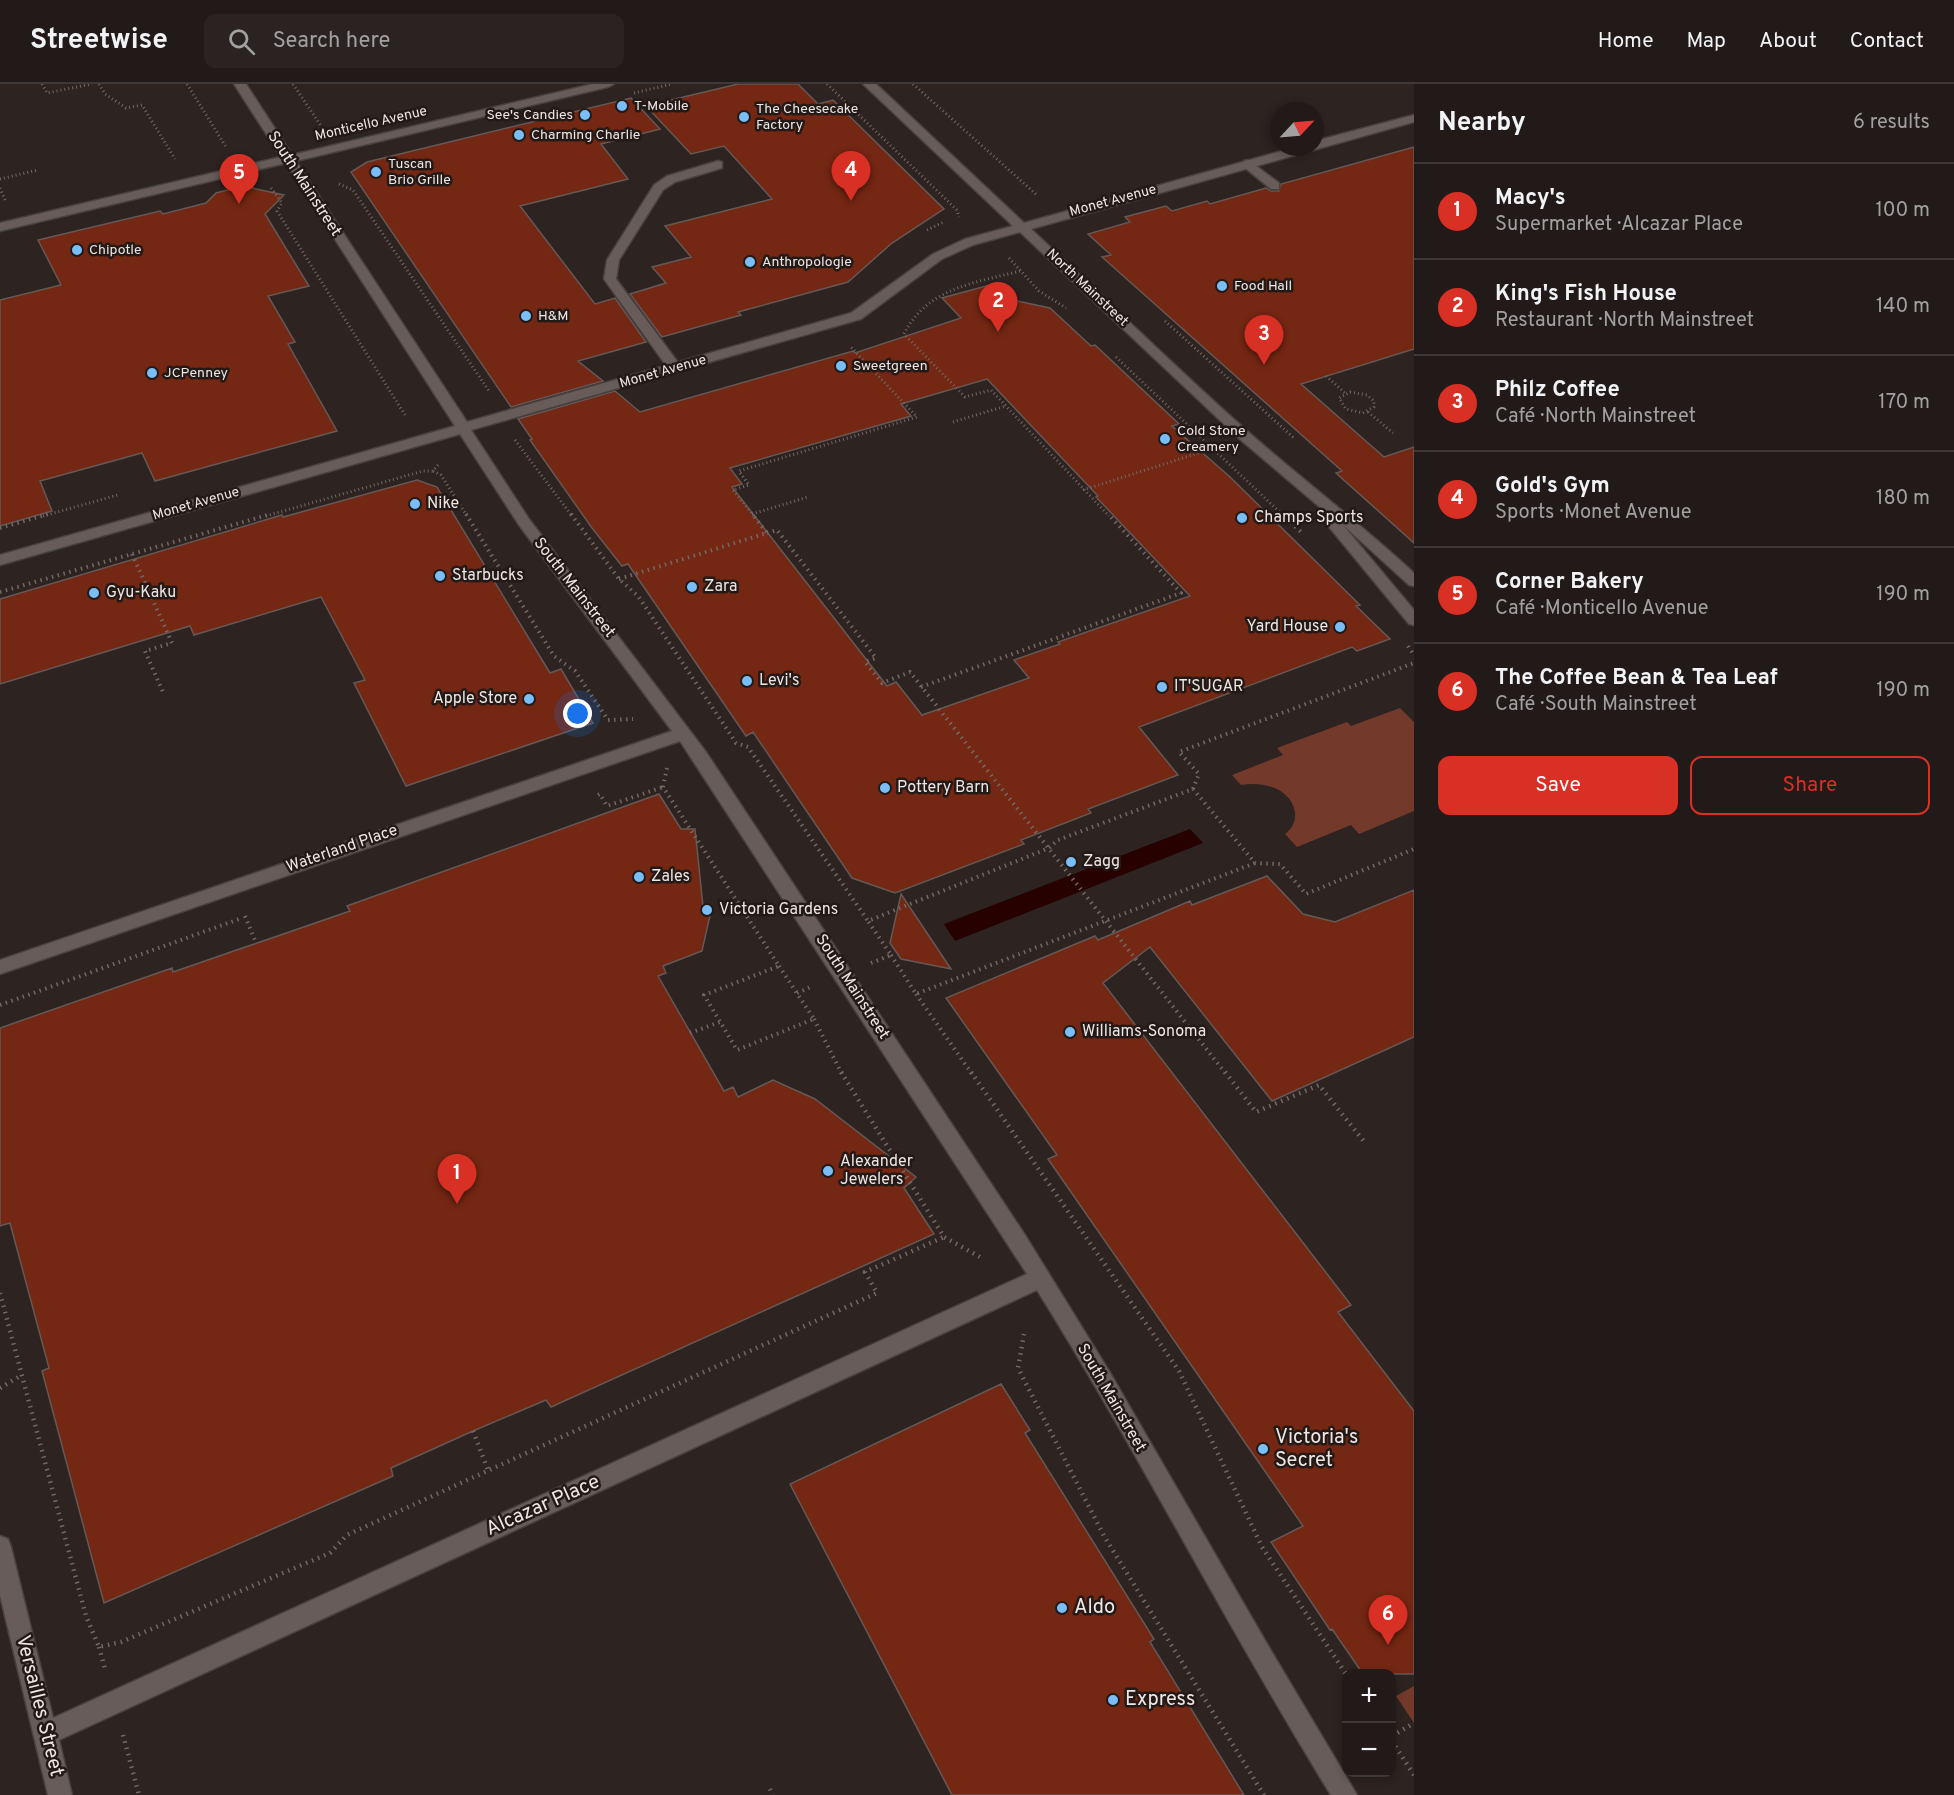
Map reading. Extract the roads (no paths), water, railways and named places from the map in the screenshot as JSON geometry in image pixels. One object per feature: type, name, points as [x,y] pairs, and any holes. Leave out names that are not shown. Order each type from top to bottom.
[{"type":"street","name":"South Mainstreet","points":[[240,84],[524,522],[684,733],[1041,1278],[1256,1650],[1345,1795]]},
{"type":"street","name":"Monticello Avenue","points":[[0,227],[608,84]]},
{"type":"street","name":"North Mainstreet","points":[[869,84],[1247,438],[1307,490],[1354,526],[1414,581]]},
{"type":"street","points":[[1324,143],[1414,118]]},
{"type":"street","name":"Monet Avenue","points":[[0,560],[856,316],[933,258],[969,242],[1277,156]]},
{"type":"street","points":[[1248,164],[1275,186]]},
{"type":"street","points":[[675,368],[610,279],[613,260],[658,188],[671,179],[718,165]]},
{"type":"street","name":"North Mainstreet","points":[[1307,490],[1414,620]]},
{"type":"street","name":"Waterland Place","points":[[0,967],[684,733]]},
{"type":"street","name":"Alcazar Place","points":[[45,1734],[1041,1278]]},
{"type":"street","name":"Versailles Street","points":[[0,1547],[60,1795]]},
{"type":"place","name":"T-Mobile","points":[[622,106]]},
{"type":"place","name":"See's Candies","points":[[585,115]]},
{"type":"place","name":"The Cheesecake Factory","points":[[744,117]]},
{"type":"place","name":"Charming Charlie","points":[[519,135]]},
{"type":"place","name":"Tuscan Brio Grille","points":[[376,172]]},
{"type":"place","name":"Gold's Gym","points":[[851,201]]},
{"type":"place","name":"Corner Bakery","points":[[239,204]]},
{"type":"place","name":"Chipotle","points":[[77,250]]},
{"type":"place","name":"Anthropologie","points":[[750,262]]},
{"type":"place","name":"Food Hall","points":[[1222,286]]},
{"type":"place","name":"H&M","points":[[526,316]]},
{"type":"place","name":"King's Fish House","points":[[998,332]]},
{"type":"place","name":"Philz Coffee","points":[[1264,365]]},
{"type":"place","name":"Sweetgreen","points":[[841,366]]},
{"type":"place","name":"JCPenney","points":[[152,373]]},
{"type":"place","name":"Cold Stone Creamery","points":[[1165,439]]},
{"type":"place","name":"Nike","points":[[415,504]]},
{"type":"place","name":"Champs Sports","points":[[1242,518]]},
{"type":"place","name":"Starbucks","points":[[440,576]]},
{"type":"place","name":"Zara","points":[[692,587]]},
{"type":"place","name":"Gyu-Kaku","points":[[94,593]]},
{"type":"place","name":"Yard House","points":[[1340,627]]},
{"type":"place","name":"Levi's","points":[[747,681]]},
{"type":"place","name":"IT'SUGAR","points":[[1162,687]]},
{"type":"place","name":"Apple Store","points":[[529,699]]},
{"type":"place","name":"Pottery Barn","points":[[885,788]]},
{"type":"place","name":"Zagg","points":[[1071,862]]},
{"type":"place","name":"Zales","points":[[639,877]]},
{"type":"place","name":"Victoria Gardens","points":[[707,910]]},
{"type":"place","name":"Williams-Sonoma","points":[[1070,1032]]},
{"type":"place","name":"Alexander Jewelers","points":[[828,1171]]},
{"type":"place","name":"Macy's","points":[[457,1204]]},
{"type":"place","name":"Victoria's Secret","points":[[1263,1449]]},
{"type":"place","name":"Aldo","points":[[1062,1608]]},
{"type":"place","name":"The Coffee Bean & Tea Leaf","points":[[1388,1645]]},
{"type":"place","name":"Express","points":[[1113,1700]]}]
